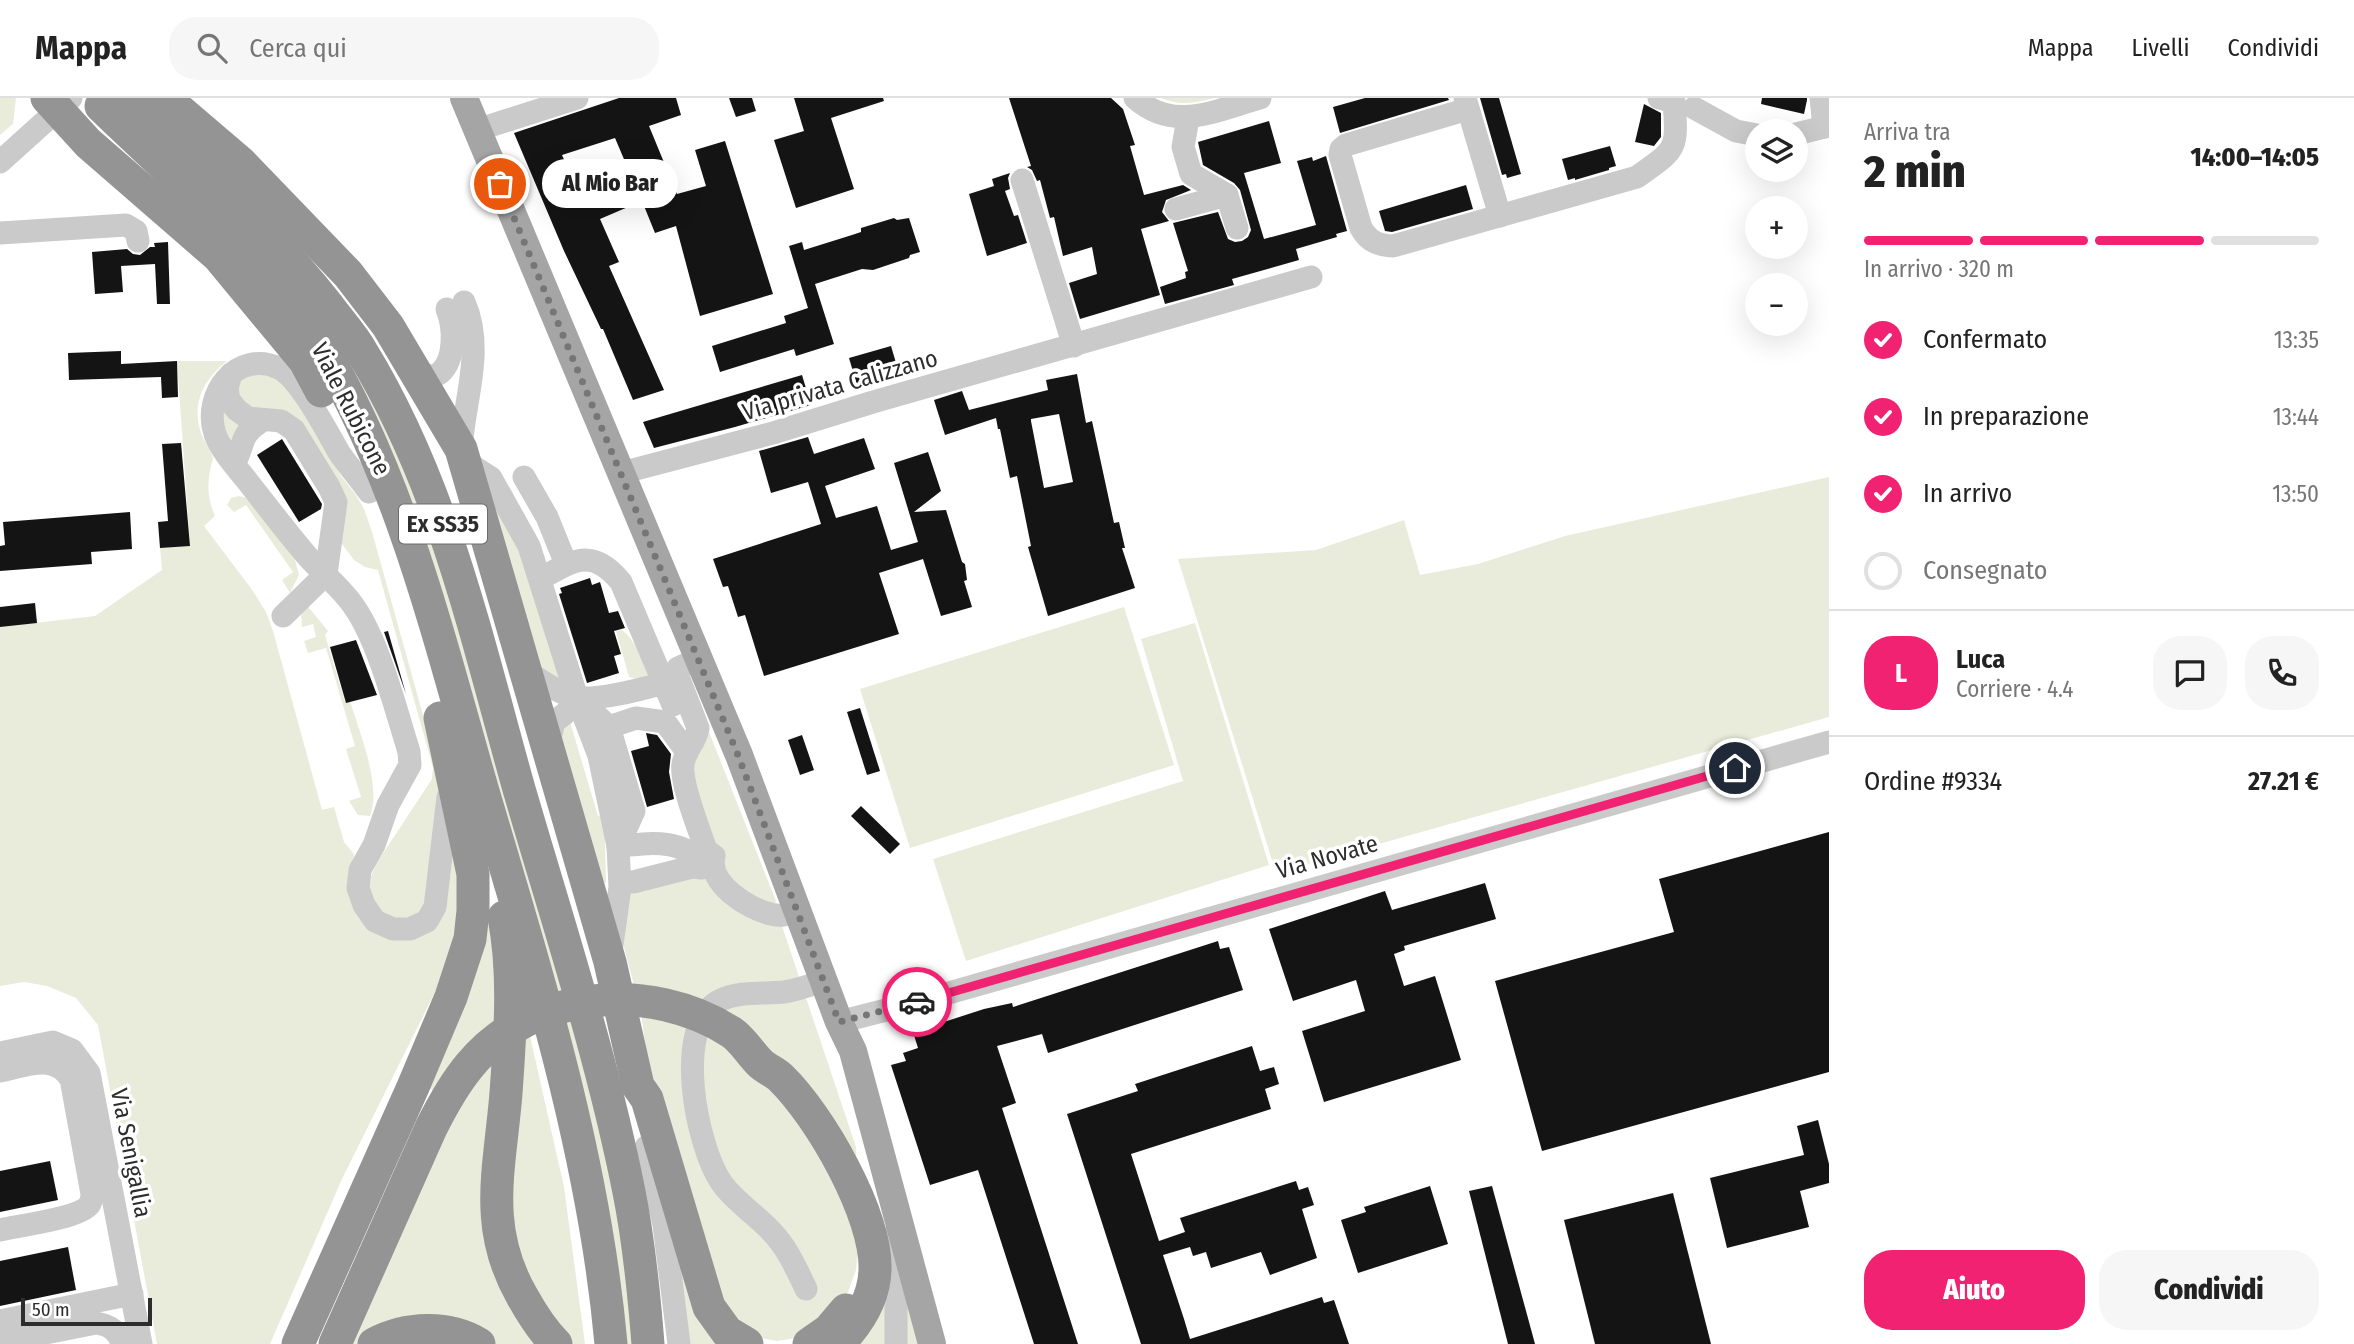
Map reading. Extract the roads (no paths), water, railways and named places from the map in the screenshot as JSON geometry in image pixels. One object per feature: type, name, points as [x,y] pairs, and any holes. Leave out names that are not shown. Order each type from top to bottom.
[{"type":"highway","points":[[165,98],[240,162],[348,274],[429,374],[463,455],[610,962],[638,1086],[647,1099],[709,1307],[727,1332],[747,1344]]},
{"type":"highway","points":[[78,102],[88,143],[218,256],[305,361],[351,447],[369,492],[410,538]]},
{"type":"highway","name":"Viale Rubicone","points":[[78,102],[226,193],[302,273],[361,350],[423,473],[440,515],[459,576]]},
{"type":"highway","name":"Viale Rubicone","points":[[78,102],[231,232],[278,284],[318,341],[357,412],[386,474],[410,538],[481,783]]},
{"type":"highway","points":[[459,576],[554,828],[592,901]]},
{"type":"highway","points":[[459,576],[603,1081],[635,1228],[648,1344]]},
{"type":"highway","points":[[303,1338],[451,998],[470,939],[474,874],[432,684],[426,591]]},
{"type":"highway","points":[[481,783],[486,833],[505,921],[510,997],[506,1083],[497,1172],[498,1235],[519,1291],[533,1315],[556,1344]]},
{"type":"highway","points":[[481,783],[546,1009],[589,1182],[602,1258],[611,1344]]},
{"type":"highway","points":[[335,1344],[443,1104],[471,1063],[521,1023],[564,1006],[607,998],[652,1001],[695,1013],[734,1033],[762,1065],[780,1078],[828,1140],[863,1213],[872,1238],[876,1272],[857,1324],[838,1344]]},
{"type":"highway","points":[[762,1065],[770,1084],[826,1159],[853,1212],[861,1239],[861,1267],[853,1297],[830,1330],[809,1344]]},
{"type":"highway","points":[[374,1344],[387,1337],[433,1330],[452,1333],[479,1344]]},
{"type":"main road","points":[[464,98],[738,755],[825,980],[839,1022],[842,1054],[858,1104],[881,1159],[932,1344]]},
{"type":"main road","points":[[895,1208],[939,1317],[947,1344]]},
{"type":"street","points":[[477,130],[577,98]]},
{"type":"street","points":[[1135,98],[1153,111],[1170,118],[1188,118],[1260,98]]},
{"type":"street","points":[[1808,131],[1826,126],[1821,98]]},
{"type":"street","points":[[0,162],[78,102]]},
{"type":"street","points":[[1500,216],[1466,103],[1346,145],[1342,149],[1340,155],[1366,238],[1379,245],[1394,246],[1500,216],[1637,177],[1669,154],[1675,140],[1681,104],[1736,131],[1745,133]]},
{"type":"street","points":[[1188,118],[1183,147],[1191,174],[1227,195],[1237,228]]},
{"type":"street","points":[[1022,180],[1074,346]]},
{"type":"street","points":[[1176,209],[1227,195]]},
{"type":"street","points":[[0,233],[126,225],[136,231],[138,241]]},
{"type":"street","name":"Via privata Calizzano","points":[[621,473],[773,433],[1311,277]]},
{"type":"street","points":[[468,391],[452,393],[429,374],[450,353],[456,305],[474,330],[463,455],[491,478],[529,546],[577,698],[599,756],[618,846],[620,887],[610,962]]},
{"type":"street","points":[[369,492],[342,456],[296,383],[282,369],[265,363],[248,366],[231,374],[217,389],[211,412],[216,436],[234,464],[309,559],[355,607],[367,628],[409,752],[410,765],[388,805],[374,845],[360,870],[358,888],[364,905],[375,921],[393,929],[410,929],[427,921],[435,906],[447,822],[451,762]]},
{"type":"street","points":[[231,374],[227,387],[229,400],[237,410],[248,418],[281,421],[294,430],[336,502],[326,574],[283,616]]},
{"type":"street","points":[[234,464],[248,429],[263,420]]},
{"type":"street","points":[[524,477],[547,517],[566,564]]},
{"type":"street","points":[[540,579],[566,564],[595,560],[609,568],[621,582],[681,723],[687,752]]},
{"type":"street","points":[[698,659],[677,668],[698,728],[683,761],[682,774],[706,850],[714,856],[712,864]]},
{"type":"street","points":[[526,671],[577,698],[609,727],[634,811],[618,846]]},
{"type":"street","points":[[577,698],[628,693],[664,683]]},
{"type":"street","points":[[548,746],[554,722],[572,708],[577,698]]},
{"type":"street","points":[[609,727],[636,718],[664,722],[687,752]]},
{"type":"street","name":"Via Novate","points":[[839,1022],[1829,742]]},
{"type":"street","points":[[618,846],[659,842],[679,845],[712,864],[718,878],[747,906],[781,916],[798,911]]},
{"type":"street","points":[[633,881],[712,864]]},
{"type":"street","points":[[806,1289],[773,1233],[722,1184],[707,1157],[697,1116],[692,1057],[696,1030],[720,1000],[790,991],[825,980]]},
{"type":"street","name":"Via Senigallia","points":[[0,1053],[52,1042],[72,1050],[89,1073],[141,1344]]},
{"type":"street","points":[[0,1071],[43,1062],[56,1064],[64,1069],[71,1079],[92,1194],[90,1205],[82,1211],[0,1230]]},
{"type":"street","points":[[638,1086],[636,1102],[663,1225],[678,1344]]},
{"type":"street","points":[[895,1208],[897,1344]]},
{"type":"street","points":[[0,1321],[132,1294]]},
{"type":"street","points":[[0,1342],[96,1323],[107,1325],[116,1331],[122,1344]]},
{"type":"place","name":"Al Mio Bar","points":[[500,184]]}]
